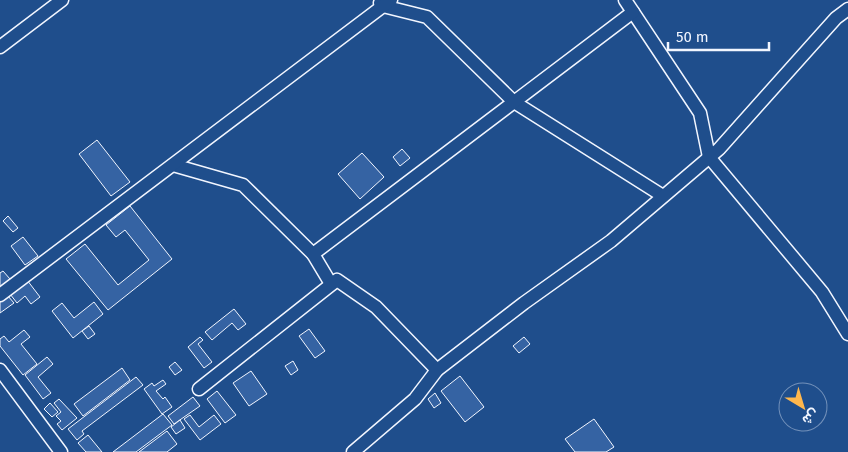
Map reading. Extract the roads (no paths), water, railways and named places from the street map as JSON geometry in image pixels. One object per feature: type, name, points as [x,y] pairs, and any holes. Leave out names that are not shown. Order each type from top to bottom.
[{"type":"street","points":[[0,47],[62,0]]},
{"type":"street","points":[[625,0],[700,113],[709,157],[822,292],[848,334]]},
{"type":"street","points":[[0,294],[173,165],[384,2],[427,17],[514,102],[663,196]]},
{"type":"street","points":[[353,452],[415,398],[437,370],[524,303],[612,241],[719,149],[836,18],[848,9]]},
{"type":"street","points":[[313,254],[633,12]]},
{"type":"street","points":[[173,165],[243,185],[313,254],[331,284]]},
{"type":"street","points":[[199,389],[337,280],[376,307],[437,370]]},
{"type":"street","points":[[0,371],[60,452]]}]
